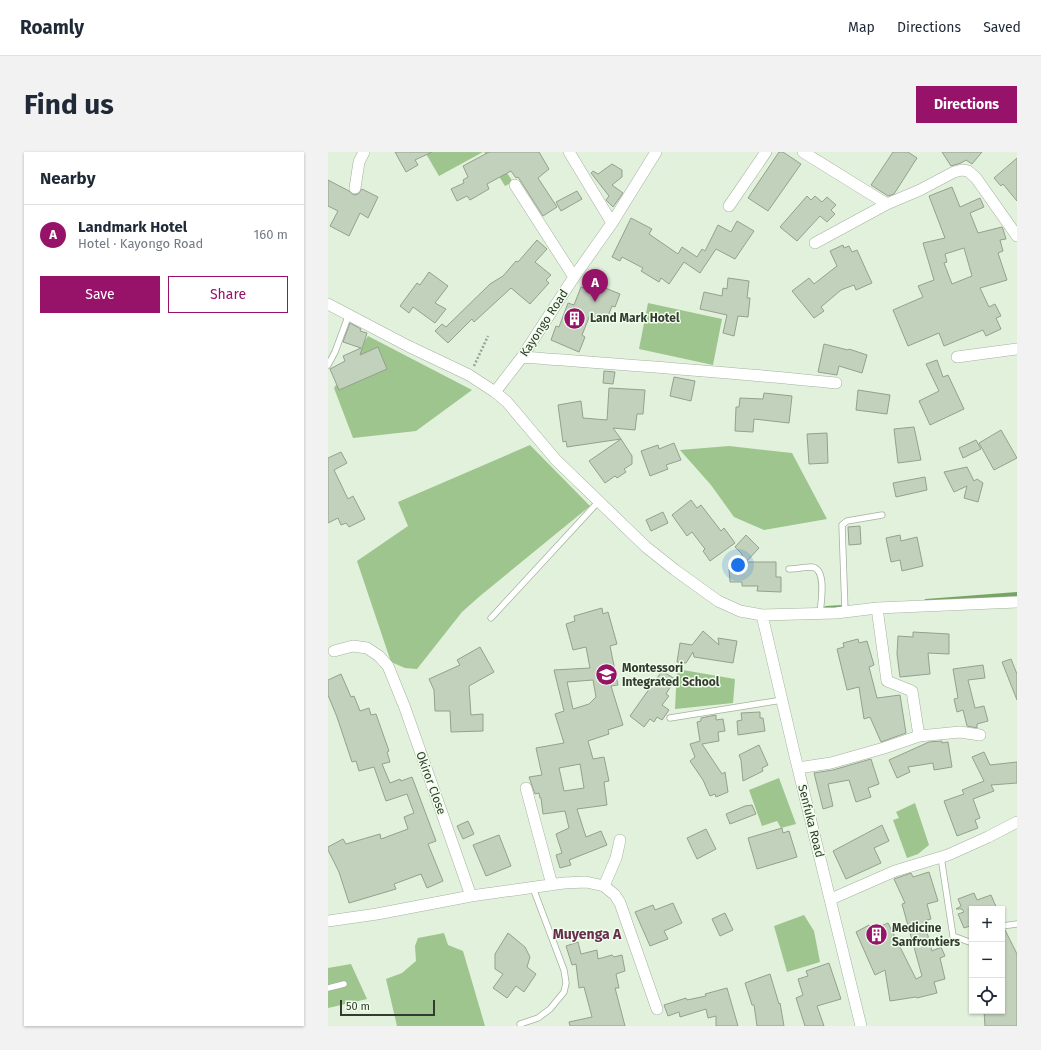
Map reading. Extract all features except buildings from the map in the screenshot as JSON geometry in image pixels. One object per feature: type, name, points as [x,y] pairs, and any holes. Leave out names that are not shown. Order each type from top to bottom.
[{"type":"street","points":[[355,188],[359,162],[364,152]]},
{"type":"street","points":[[568,152],[612,223]]},
{"type":"street","name":"Kayongo Road","points":[[496,392],[522,357],[574,277],[612,223],[656,152]]},
{"type":"street","points":[[729,206],[766,152]]},
{"type":"street","points":[[803,152],[887,204]]},
{"type":"street","points":[[815,243],[887,204],[920,190],[954,172],[962,170],[968,171],[976,178],[1017,236]]},
{"type":"street","points":[[515,185],[574,277]]},
{"type":"street","points":[[328,304],[408,346],[469,375],[496,392],[507,402],[556,460],[646,547],[718,601],[740,611],[762,615],[1017,602]]},
{"type":"street","points":[[957,357],[1017,349]]},
{"type":"street","points":[[522,357],[649,366],[836,383]]},
{"type":"street","points":[[877,608],[887,681],[912,691],[919,736]]},
{"type":"street","name":"Senfuka Road","points":[[762,615],[861,1026]]},
{"type":"street","name":"Okiror Close","points":[[334,651],[353,646],[367,648],[379,656],[388,666],[405,708],[431,786],[458,856],[471,896]]},
{"type":"street","points":[[798,768],[838,761],[919,736],[960,732],[980,735]]},
{"type":"street","points":[[526,788],[552,885]]},
{"type":"street","points":[[831,899],[895,871],[941,857],[988,837],[1017,822]]},
{"type":"street","points":[[604,886],[616,858],[620,840]]},
{"type":"street","points":[[328,910],[330,921],[377,914],[471,896],[552,885],[586,882],[604,886],[616,895],[620,903],[657,1009]]},
{"type":"lane","points":[[328,365],[335,352],[349,314]]},
{"type":"lane","points":[[491,618],[599,501]]},
{"type":"lane","points":[[845,611],[842,525],[847,521],[882,515]]},
{"type":"lane","points":[[789,569],[813,567],[819,571],[822,577],[820,613]]},
{"type":"lane","points":[[670,718],[782,700]]},
{"type":"lane","points":[[941,857],[953,936],[969,942]]},
{"type":"lane","points":[[520,1024],[538,1018],[550,1009],[564,992],[566,983],[564,970],[533,888]]},
{"type":"lane","points":[[1005,926],[1017,924]]},
{"type":"lane","points":[[328,988],[344,984]]},
{"type":"path","points":[[469,375],[488,336]]},
{"type":"green space","points":[[425,152],[483,152],[439,176]]},
{"type":"green space","points":[[484,152],[493,152],[513,182],[505,186]]},
{"type":"green space","points":[[648,303],[722,319],[713,365],[639,349]]},
{"type":"green space","points":[[368,336],[472,390],[416,431],[353,438],[334,388]]},
{"type":"green space","points":[[530,445],[590,506],[462,612],[417,669],[405,668],[391,662],[357,561],[408,526],[398,502]]},
{"type":"green space","points":[[729,446],[792,453],[827,519],[764,530],[734,517],[711,485],[680,450]]},
{"type":"green space","points":[[677,669],[735,679],[733,703],[675,709]]},
{"type":"green space","points":[[779,778],[796,824],[781,828],[777,821],[762,826],[749,790]]},
{"type":"green space","points":[[915,803],[929,845],[918,854],[907,858],[893,820],[899,818],[896,812]]},
{"type":"green space","points":[[804,915],[814,931],[820,962],[787,972],[774,926]]},
{"type":"green space","points":[[444,933],[448,945],[463,951],[485,1026],[397,1026],[386,979],[402,973],[416,961],[415,946],[418,938]]},
{"type":"green space","points":[[351,964],[367,999],[328,1008],[328,968]]},
{"type":"waterway","points":[[926,601],[1017,594]]},
{"type":"waterway","points":[[826,608],[843,607]]},
{"type":"place","name":"Landmark Hotel","points":[[595,302]]},
{"type":"place","name":"Land Mark Hotel","points":[[575,318]]},
{"type":"place","name":"Montessori Integrated School","points":[[606,675]]},
{"type":"place","name":"Medicine Sanfrontiers","points":[[876,935]]},
{"type":"district","name":"Muyenga A","points":[[587,934]]}]
